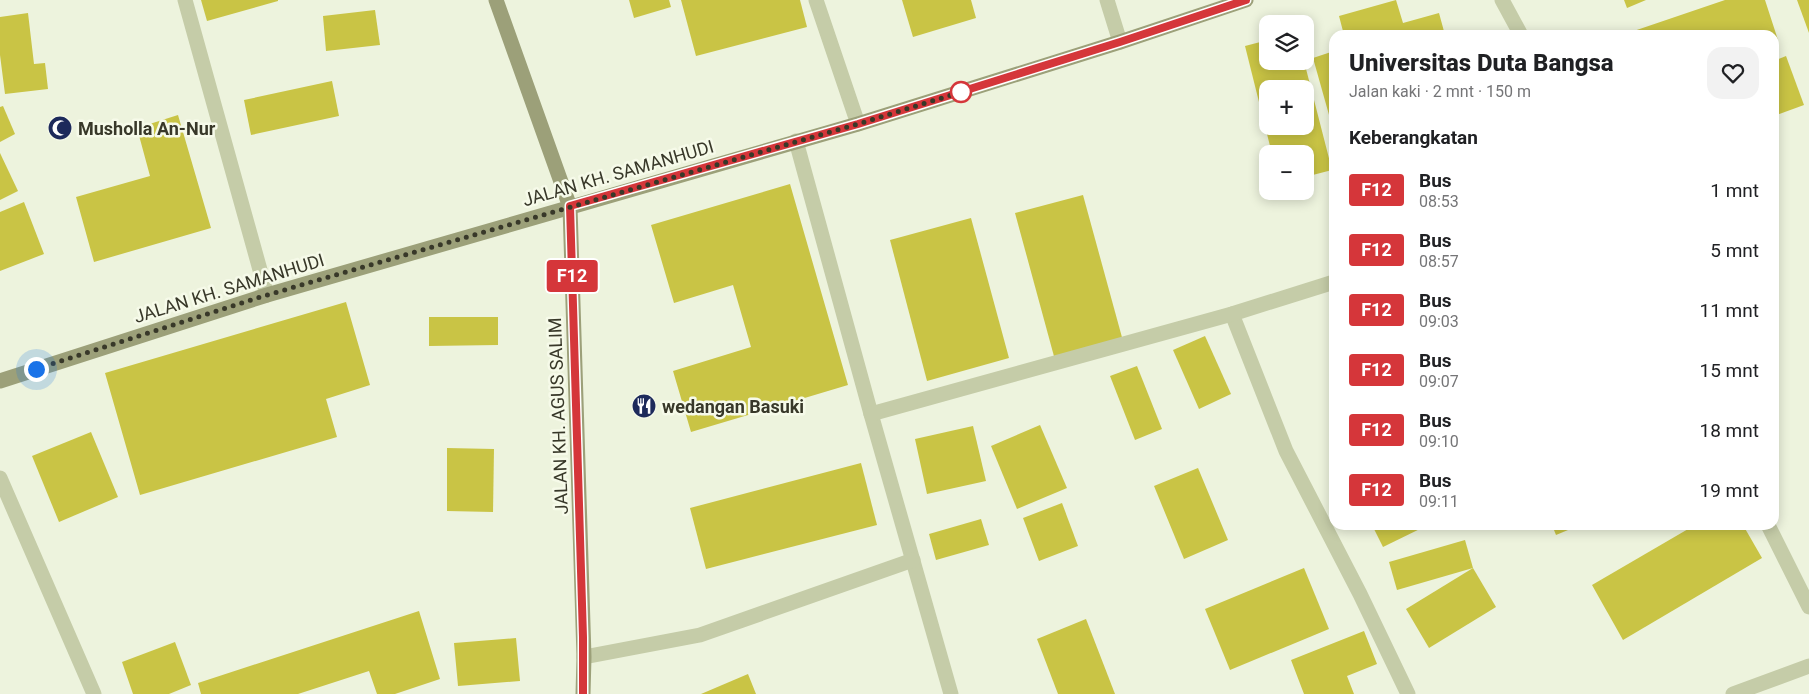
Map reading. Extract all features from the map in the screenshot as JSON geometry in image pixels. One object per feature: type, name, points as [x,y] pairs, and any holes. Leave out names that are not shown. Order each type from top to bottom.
[{"type":"main road","name":"JALAN KH. AGUS SALIM","points":[[496,0],[570,206],[584,657],[583,694]]},
{"type":"main road","name":"JALAN KH. SAMANHUDI","points":[[0,381],[267,295],[858,124],[1120,42],[1246,0]]},
{"type":"street","points":[[185,0],[267,295]]},
{"type":"street","points":[[816,0],[858,124]]},
{"type":"street","points":[[1107,0],[1120,42]]},
{"type":"street","points":[[1502,0],[1518,30]]},
{"type":"street","points":[[796,141],[951,694]]},
{"type":"street","points":[[871,414],[1232,314],[1329,284]]},
{"type":"street","points":[[1232,314],[1286,451],[1360,594],[1408,694]]},
{"type":"street","points":[[0,478],[94,694]]},
{"type":"street","points":[[1770,530],[1809,607]]},
{"type":"street","points":[[584,657],[700,635],[913,560]]},
{"type":"street","points":[[1733,694],[1809,666]]},
{"type":"building","points":[[201,0],[278,0],[278,1],[207,21]]},
{"type":"building","points":[[629,0],[669,0],[671,7],[634,18]]},
{"type":"building","points":[[681,0],[800,0],[807,27],[696,56]]},
{"type":"building","points":[[902,0],[971,0],[976,18],[913,37]]},
{"type":"building","points":[[1396,0],[1403,23],[1439,13],[1444,30],[1343,30],[1339,16]]},
{"type":"building","points":[[1624,0],[1646,0],[1627,8]]},
{"type":"building","points":[[1725,0],[1765,0],[1775,30],[1637,30]]},
{"type":"building","points":[[1797,0],[1809,0],[1809,33]]},
{"type":"building","points":[[375,10],[380,45],[326,51],[323,16]]},
{"type":"building","points":[[28,13],[34,64],[45,63],[48,89],[5,94],[0,55],[0,17]]},
{"type":"building","points":[[1259,42],[1259,70],[1306,70],[1309,80],[1259,80],[1259,102],[1245,46]]},
{"type":"building","points":[[1329,53],[1329,115],[1314,58]]},
{"type":"building","points":[[1786,56],[1804,105],[1779,114],[1779,59]]},
{"type":"building","points":[[332,81],[339,116],[251,135],[244,100]]},
{"type":"building","points":[[1314,100],[1329,158],[1329,171],[1314,175],[1314,145],[1270,145],[1267,135],[1314,135]]},
{"type":"building","points":[[3,106],[15,134],[0,142],[0,107]]},
{"type":"building","points":[[178,115],[211,228],[94,262],[76,197],[150,176],[137,128]]},
{"type":"building","points":[[0,153],[18,191],[0,200]]},
{"type":"building","points":[[790,184],[848,385],[691,432],[673,371],[751,347],[733,285],[674,303],[651,225]]},
{"type":"building","points":[[1083,195],[1123,341],[1055,360],[1015,213]]},
{"type":"building","points":[[24,202],[44,254],[0,271],[0,212]]},
{"type":"building","points":[[971,218],[1009,358],[927,381],[890,240]]},
{"type":"building","points":[[346,302],[370,385],[326,399],[337,437],[140,495],[105,373]]},
{"type":"building","points":[[429,317],[498,317],[498,345],[429,346]]},
{"type":"building","points":[[1205,336],[1231,394],[1199,409],[1173,350]]},
{"type":"building","points":[[1137,366],[1162,429],[1135,440],[1110,376]]},
{"type":"building","points":[[1040,425],[1067,488],[1017,509],[991,446]]},
{"type":"building","points":[[973,426],[986,481],[927,494],[915,439]]},
{"type":"building","points":[[91,432],[118,497],[59,522],[32,456]]},
{"type":"building","points":[[447,448],[494,449],[493,512],[447,511]]},
{"type":"building","points":[[861,463],[877,525],[706,569],[690,508]]},
{"type":"building","points":[[1198,468],[1228,540],[1184,559],[1154,486]]},
{"type":"building","points":[[1062,503],[1078,546],[1039,561],[1023,518]]},
{"type":"building","points":[[981,519],[989,545],[936,560],[929,534]]},
{"type":"building","points":[[1374,530],[1418,530],[1383,547]]},
{"type":"building","points":[[1554,530],[1568,530],[1556,535]]},
{"type":"building","points":[[1686,530],[1746,530],[1762,558],[1623,640],[1592,585]]},
{"type":"building","points":[[1465,540],[1473,568],[1397,590],[1389,562]]},
{"type":"building","points":[[1304,568],[1329,629],[1230,670],[1205,609]]},
{"type":"building","points":[[1473,568],[1496,607],[1429,648],[1406,609]]},
{"type":"building","points":[[419,611],[440,679],[395,694],[377,694],[369,671],[298,694],[201,694],[198,683]]},
{"type":"building","points":[[1086,619],[1115,694],[1058,694],[1037,639]]},
{"type":"building","points":[[1364,631],[1377,664],[1347,676],[1354,694],[1304,694],[1291,660]]},
{"type":"building","points":[[516,638],[520,681],[458,686],[454,643]]},
{"type":"building","points":[[175,642],[191,685],[169,694],[133,694],[122,662]]},
{"type":"building","points":[[748,674],[756,694],[701,694]]},
{"type":"bus line","name":"F12","points":[[583,694],[584,657],[570,206],[858,124],[1120,42],[1246,0]]},
{"type":"place","name":"Musholla An-Nur","points":[[60,128]]},
{"type":"place","name":"wedangan Basuki","points":[[644,406]]},
{"type":"route","points":[[36,369],[267,295],[858,124],[961,92]]}]
